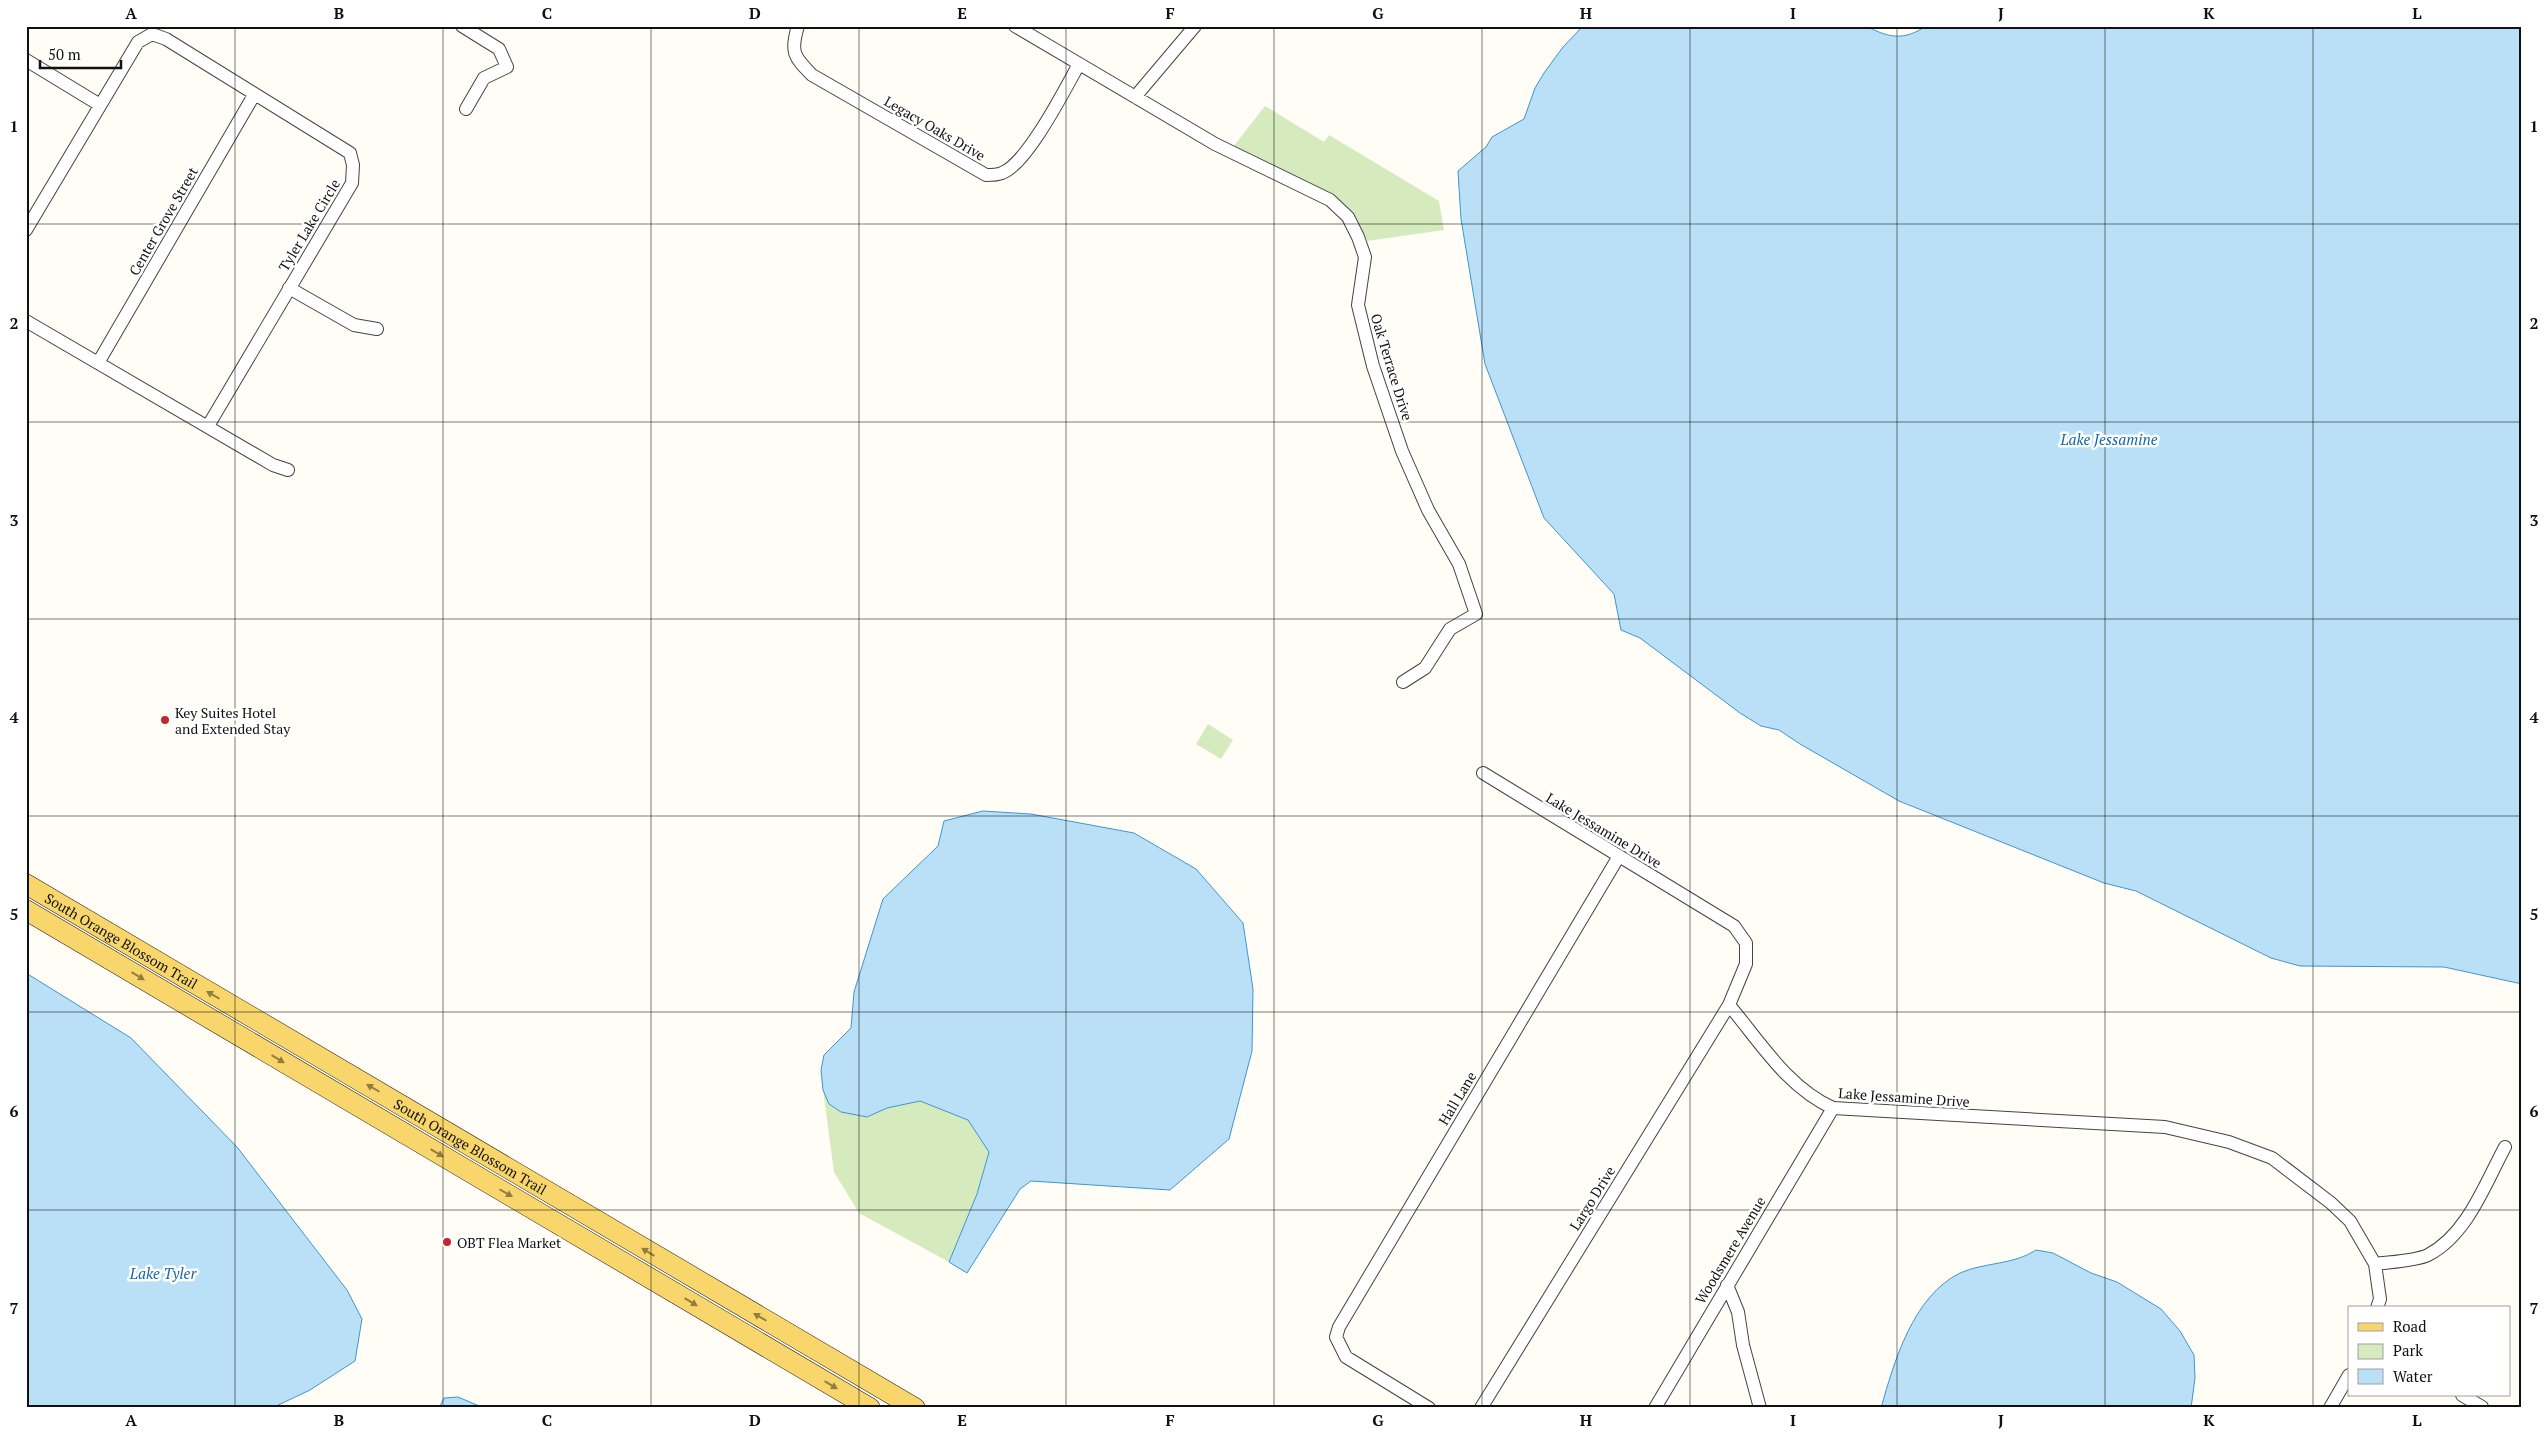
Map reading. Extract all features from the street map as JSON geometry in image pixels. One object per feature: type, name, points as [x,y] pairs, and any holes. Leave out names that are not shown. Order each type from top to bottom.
[{"type":"main road","name":"South Orange Blossom Trail","points":[[26,884],[915,1408]]},
{"type":"main road","name":"South Orange Blossom Trail","points":[[26,910],[870,1408]]},
{"type":"main road","points":[[51,925],[88,933],[101,928]]},
{"type":"main road","points":[[111,960],[120,955],[134,955],[161,964]]},
{"type":"main road","points":[[464,1168],[486,1174],[498,1174],[511,1170]]},
{"type":"main road","points":[[658,1282],[669,1278],[682,1277],[705,1285]]},
{"type":"street","points":[[462,26],[499,49],[507,67],[484,78],[466,109]]},
{"type":"street","name":"Legacy Oaks Drive","points":[[798,26],[792,46],[797,60],[812,75],[986,175],[1002,173],[1017,162],[1032,144],[1080,64]]},
{"type":"street","name":"Oak Terrace Drive","points":[[1015,26],[1215,144],[1330,200],[1348,217],[1365,257],[1358,304],[1373,366],[1402,451],[1428,510],[1459,564],[1476,614],[1450,629],[1425,668],[1404,682]]},
{"type":"street","points":[[1135,97],[1195,26]]},
{"type":"street","name":"Tyler Lake Circle","points":[[26,230],[138,42],[152,34],[166,38],[254,95],[350,153],[353,165],[352,183],[208,426]]},
{"type":"street","points":[[26,60],[100,105]]},
{"type":"street","name":"Center Grove Street","points":[[98,363],[254,95]]},
{"type":"street","points":[[289,288],[354,325],[377,329]]},
{"type":"street","points":[[26,321],[273,465],[288,470]]},
{"type":"street","name":"Lake Jessamine Drive","points":[[1483,773],[1734,926],[1746,943],[1746,964],[1729,1004],[1798,1088],[1815,1100],[1833,1108],[2164,1127],[2229,1142],[2272,1158],[2331,1203],[2354,1226],[2375,1264],[2380,1299],[2378,1306]]},
{"type":"street","name":"Hall Lane","points":[[1429,1408],[1346,1357],[1336,1336],[1339,1327],[1619,856]]},
{"type":"street","name":"Largo Drive","points":[[1481,1408],[1729,1004]]},
{"type":"street","name":"Woodsmere Avenue","points":[[1654,1408],[1833,1108]]},
{"type":"street","points":[[2375,1264],[2427,1256],[2449,1239],[2469,1214],[2505,1147]]},
{"type":"street","points":[[1727,1285],[1738,1312],[1743,1345],[1760,1408]]},
{"type":"street","points":[[2330,1408],[2348,1377]]},
{"type":"street","points":[[2464,1396],[2482,1407]]},
{"type":"green space","points":[[1265,106],[1324,142],[1329,135],[1439,201],[1444,230],[1367,241],[1355,215],[1339,200],[1233,147]]},
{"type":"green space","points":[[1208,724],[1233,740],[1221,759],[1196,744]]},
{"type":"green space","points":[[823,1090],[829,1104],[841,1112],[867,1117],[887,1108],[920,1101],[969,1120],[989,1152],[977,1194],[949,1262],[859,1213],[834,1172]]},
{"type":"water","name":"Lake Jessamine","points":[[1583,26],[1866,26],[1889,35],[1903,36],[1926,26],[2522,26],[2522,984],[2444,967],[2300,966],[2271,958],[2136,891],[2104,883],[1899,801],[1779,730],[1761,726],[1740,713],[1640,638],[1621,630],[1614,594],[1544,518],[1485,364],[1461,219],[1458,171],[1486,147],[1492,137],[1524,119],[1535,88],[1544,73],[1563,47]]},
{"type":"water","points":[[983,811],[1031,814],[1134,833],[1196,869],[1243,923],[1253,989],[1252,1051],[1229,1139],[1170,1190],[1031,1181],[1020,1189],[967,1273],[949,1262],[977,1194],[989,1152],[968,1120],[920,1101],[887,1108],[867,1117],[841,1112],[829,1104],[823,1090],[821,1070],[824,1055],[851,1028],[854,992],[883,899],[938,846],[944,821]]},
{"type":"water","name":"Lake Tyler","points":[[26,973],[131,1038],[237,1147],[347,1290],[362,1319],[355,1361],[310,1390],[272,1408],[26,1408]]},
{"type":"water","points":[[2036,1250],[2053,1253],[2091,1273],[2117,1282],[2161,1309],[2180,1331],[2194,1355],[2195,1378],[2191,1408],[1881,1408],[1899,1351],[1918,1314],[1930,1297],[1960,1273],[1970,1269],[2009,1261]]},
{"type":"water","points":[[458,1397],[484,1408],[439,1408],[444,1398]]},
{"type":"place","name":"Key Suites Hotel and Extended Stay","points":[[165,720]]},
{"type":"place","name":"OBT Flea Market","points":[[447,1242]]}]
